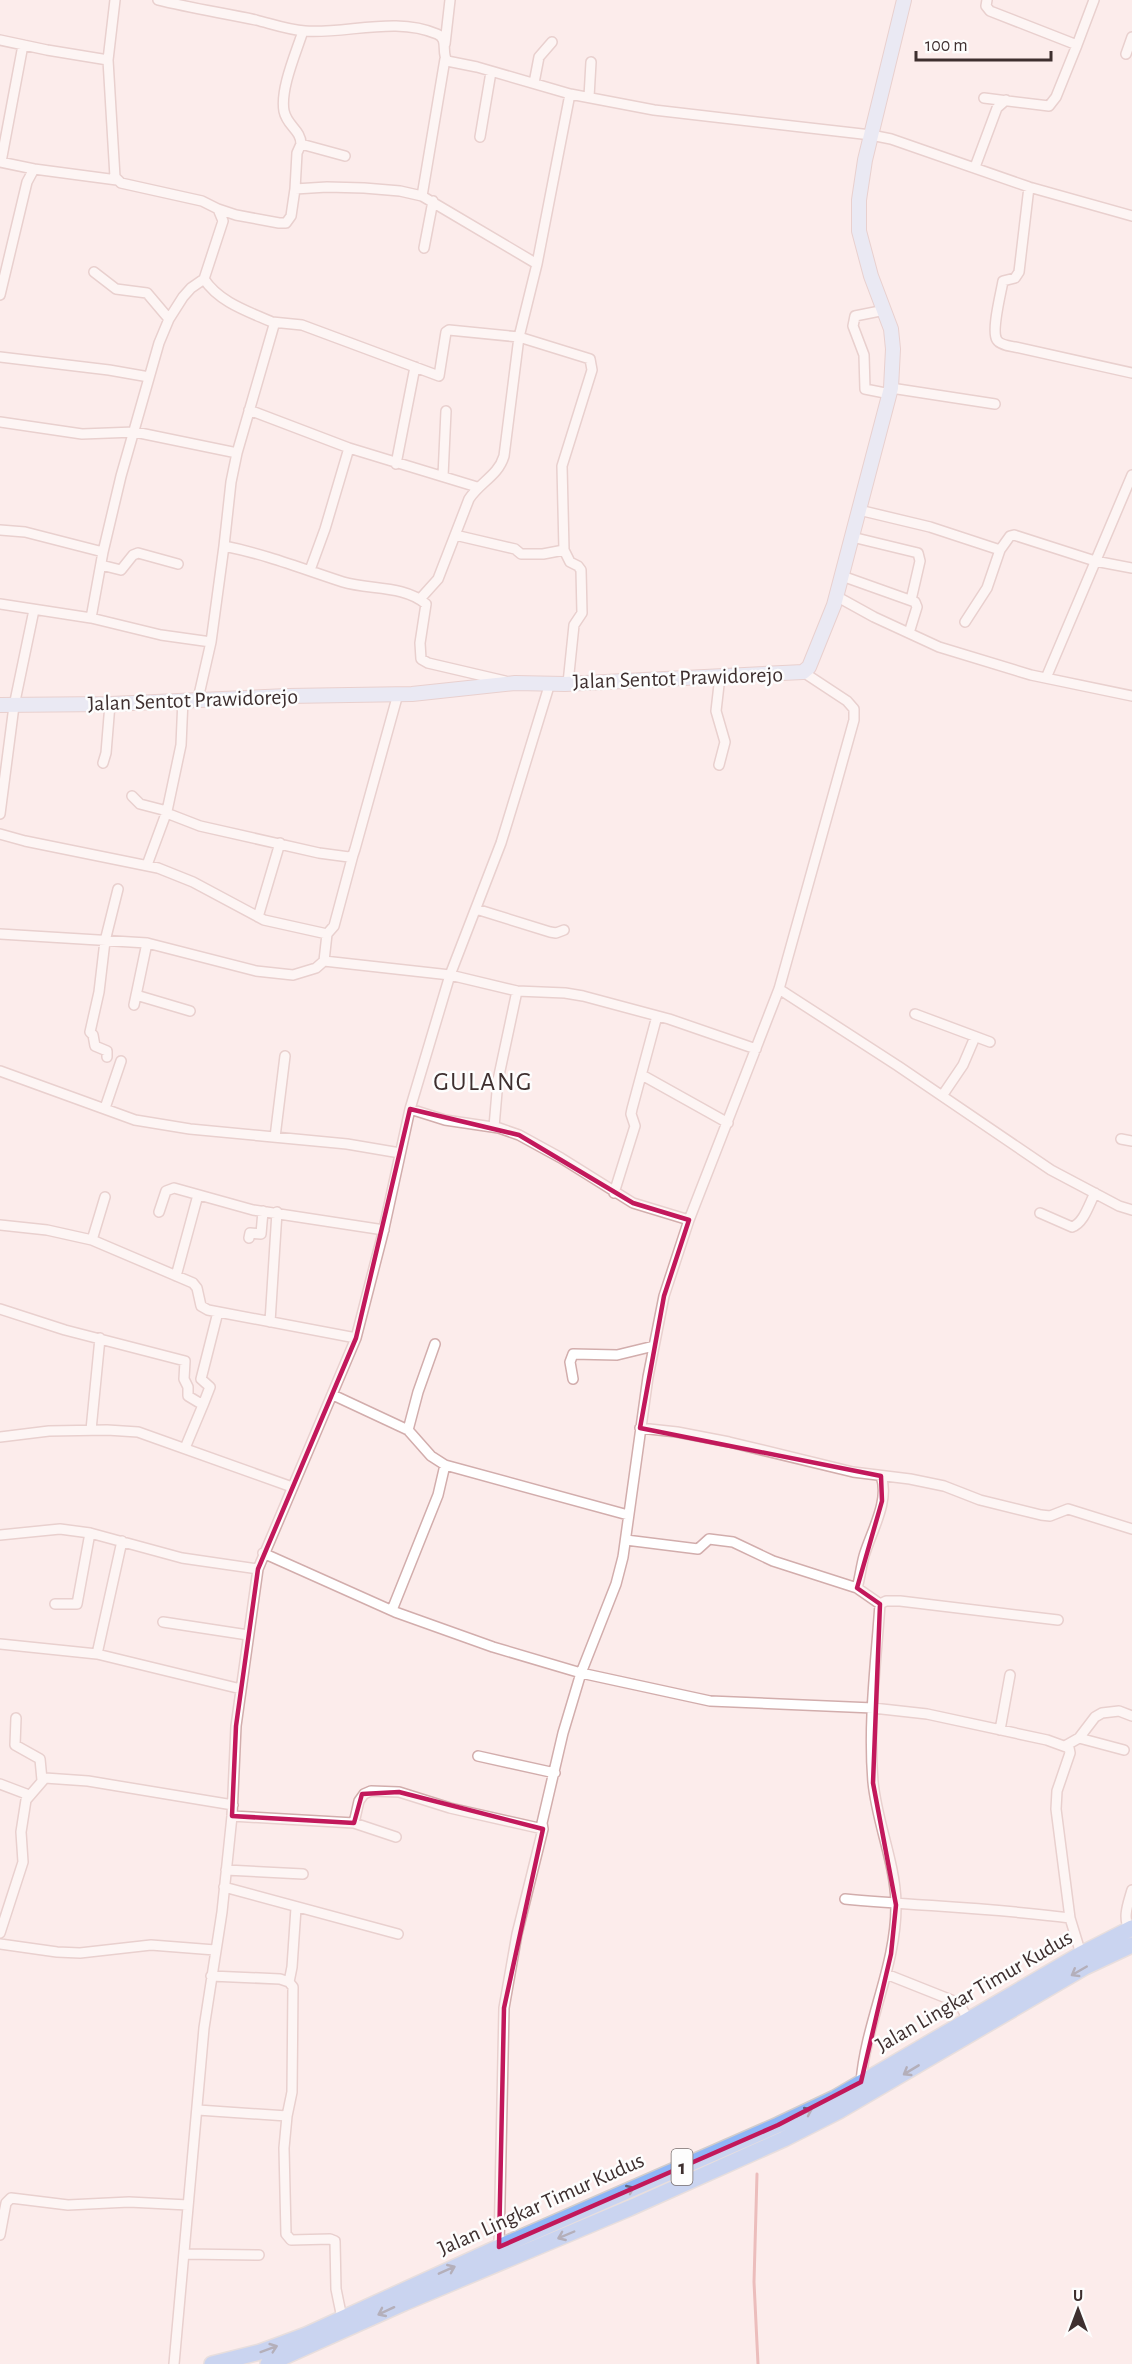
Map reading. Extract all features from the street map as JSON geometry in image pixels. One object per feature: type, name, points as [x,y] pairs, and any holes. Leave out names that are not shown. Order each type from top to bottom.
[{"type":"highway","name":"Jalan Lingkar Timur Kudus","points":[[213,2364],[260,2352],[342,2318],[835,2098],[1081,1954],[1131,1930]]},
{"type":"highway","name":"Jalan Lingkar Timur Kudus","points":[[268,2364],[404,2303],[630,2208],[839,2112],[1085,1967],[1129,1949]]},
{"type":"highway","points":[[749,2138],[756,2152]]},
{"type":"highway","points":[[721,2150],[728,2164]]},
{"type":"main road","name":"Jalan Sentot Prawidorejo","points":[[7,705],[110,704],[183,699],[398,694],[515,683],[568,683],[803,672],[809,667],[842,576],[860,510],[887,392],[893,349],[871,276],[858,219],[865,160],[904,0]]},
{"type":"street","points":[[115,0],[108,60],[114,170],[117,180]]},
{"type":"street","points":[[158,0],[303,32],[347,31],[365,27],[392,26],[437,34],[442,37],[445,44]]},
{"type":"street","points":[[422,196],[445,59],[450,0]]},
{"type":"street","points":[[987,0],[986,6],[990,11],[1077,45]]},
{"type":"street","points":[[984,98],[1042,106],[1052,103],[1094,0]]},
{"type":"street","points":[[23,45],[0,162],[117,180],[202,201],[218,209],[246,217],[286,223],[291,216],[297,153],[301,144],[299,133],[288,123],[284,102],[303,32]]},
{"type":"street","points":[[1126,54],[1132,37]]},
{"type":"street","points":[[0,40],[108,60]]},
{"type":"street","points":[[534,83],[539,57],[552,42]]},
{"type":"street","points":[[445,59],[570,94],[654,110],[871,135],[920,148],[1029,187],[1132,216]]},
{"type":"street","points":[[590,98],[591,62]]},
{"type":"street","points":[[480,137],[491,72]]},
{"type":"street","points":[[420,599],[438,579],[469,499],[477,487],[491,478],[501,467],[519,337],[537,264],[570,94]]},
{"type":"street","points":[[975,167],[997,108],[1006,100]]},
{"type":"street","points":[[301,144],[345,156]]},
{"type":"street","points":[[0,295],[27,182],[34,169]]},
{"type":"street","points":[[1029,187],[1019,272],[1015,278],[1003,281],[995,326],[996,339],[999,343],[1131,373],[1132,361]]},
{"type":"street","points":[[294,189],[364,188],[400,191],[422,196],[537,264]]},
{"type":"street","points":[[424,248],[433,201]]},
{"type":"street","points":[[92,618],[103,552],[121,476],[149,377],[169,319],[191,288],[204,279],[223,221],[218,209]]},
{"type":"street","points":[[94,272],[116,289],[147,293],[169,319]]},
{"type":"street","points":[[204,279],[210,289],[237,307],[272,322],[302,325],[439,376],[448,330],[519,337],[586,356],[592,364],[562,466],[564,550],[570,562],[581,570],[582,613],[574,625],[568,683]]},
{"type":"street","points":[[883,310],[855,316],[853,326],[864,355],[865,389],[869,392],[995,404]]},
{"type":"street","points":[[198,699],[211,642],[231,482],[249,410],[274,330],[272,322]]},
{"type":"street","points":[[0,357],[98,368],[149,377]]},
{"type":"street","points":[[396,464],[415,367]]},
{"type":"street","points":[[249,410],[396,464],[477,487]]},
{"type":"street","points":[[443,476],[446,411]]},
{"type":"street","points":[[0,422],[82,434],[135,432],[237,453]]},
{"type":"street","points":[[310,570],[325,530],[349,448]]},
{"type":"street","points":[[1046,678],[1095,561],[1128,496],[1132,475]]},
{"type":"street","points":[[860,510],[930,527],[1000,550]]},
{"type":"street","points":[[0,530],[25,532],[103,552]]},
{"type":"street","points":[[455,535],[515,549],[521,554],[543,554],[564,550]]},
{"type":"street","points":[[965,622],[987,588],[1000,550],[1010,536],[1014,535],[1095,561],[1132,568]]},
{"type":"street","points":[[852,537],[918,553],[920,561],[911,600]]},
{"type":"street","points":[[224,546],[253,551],[345,582],[386,589],[420,599],[426,604],[420,643],[421,659],[428,663],[515,683]]},
{"type":"street","points":[[101,565],[122,570],[133,555],[138,553],[177,564]]},
{"type":"street","points":[[842,576],[915,602],[917,607],[909,633]]},
{"type":"street","points":[[836,596],[939,647],[1046,678],[1130,696],[1132,685]]},
{"type":"street","points":[[0,604],[92,618],[161,635],[211,642]]},
{"type":"street","points":[[0,811],[7,705],[34,610]]},
{"type":"street","points":[[499,2247],[504,2008],[517,1934],[566,1722],[581,1672],[616,1584],[626,1540],[640,1428],[664,1296],[689,1220],[779,989],[854,720],[854,709],[847,701],[803,672]]},
{"type":"street","points":[[719,765],[725,742],[716,711],[720,676]]},
{"type":"street","points":[[174,2364],[204,2028],[232,1816],[236,1726],[258,1569],[356,1338],[384,1230],[410,1109],[450,975],[501,843],[549,683]]},
{"type":"street","points":[[324,961],[327,934],[334,926],[398,694]]},
{"type":"street","points":[[147,865],[167,811],[181,745],[183,699]]},
{"type":"street","points":[[103,763],[106,753],[110,704]]},
{"type":"street","points":[[132,796],[140,804],[167,811],[175,818],[200,826],[344,857],[352,855]]},
{"type":"street","points":[[0,834],[147,865],[193,882],[258,917],[327,934]]},
{"type":"street","points":[[258,917],[280,843]]},
{"type":"street","points":[[107,1057],[107,1051],[95,1046],[93,1035],[90,1032],[99,992],[105,941],[118,889]]},
{"type":"street","points":[[476,909],[550,932],[556,933],[564,930]]},
{"type":"street","points":[[0,934],[147,943],[256,971],[293,975],[307,972],[324,961],[450,975],[517,991],[582,996],[695,1027],[756,1049]]},
{"type":"street","points":[[134,1005],[147,943]]},
{"type":"street","points":[[779,989],[1051,1170],[1119,1206],[1132,1210]]},
{"type":"street","points":[[494,1127],[498,1080],[517,991]]},
{"type":"street","points":[[136,995],[190,1011]]},
{"type":"street","points":[[915,1014],[990,1042]]},
{"type":"street","points":[[614,1193],[635,1126],[632,1109],[657,1016]]},
{"type":"street","points":[[942,1096],[963,1065],[975,1037]]},
{"type":"street","points":[[275,1137],[285,1056]]},
{"type":"street","points":[[105,1108],[121,1061]]},
{"type":"street","points":[[0,1071],[135,1120],[179,1127],[347,1144],[400,1153]]},
{"type":"street","points":[[642,1075],[728,1123]]},
{"type":"street","points":[[410,1109],[445,1120],[494,1127],[519,1135],[538,1144],[614,1193],[646,1208],[689,1220]]},
{"type":"street","points":[[1121,1139],[1132,1141]]},
{"type":"street","points":[[159,1212],[169,1189],[263,1211],[384,1230]]},
{"type":"street","points":[[1040,1213],[1072,1227],[1076,1226],[1081,1221],[1095,1193]]},
{"type":"street","points":[[176,1276],[198,1195]]},
{"type":"street","points":[[92,1240],[105,1197]]},
{"type":"street","points":[[249,1238],[250,1233],[261,1234],[263,1211]]},
{"type":"street","points":[[270,1322],[277,1212]]},
{"type":"street","points":[[0,1225],[46,1230],[92,1240],[193,1283],[197,1288],[203,1308],[356,1338]]},
{"type":"street","points":[[0,1309],[65,1330],[185,1360],[184,1379],[188,1387],[188,1396],[203,1405]]},
{"type":"street","points":[[185,1448],[210,1387],[201,1379],[218,1312]]},
{"type":"street","points":[[91,1430],[100,1338]]},
{"type":"street","points":[[408,1430],[418,1392],[435,1344]]},
{"type":"street","points":[[573,1378],[570,1362],[573,1354],[617,1355],[654,1346]]},
{"type":"street","points":[[333,1395],[408,1430],[431,1456],[445,1465],[628,1515]]},
{"type":"street","points":[[640,1428],[677,1432],[853,1472],[944,1486],[965,1492],[980,1500],[1041,1515],[1050,1516],[1068,1509],[1132,1529]]},
{"type":"street","points":[[0,1437],[49,1431],[138,1432],[292,1486]]},
{"type":"street","points":[[392,1610],[438,1495],[445,1465]]},
{"type":"street","points":[[857,1588],[862,1561],[882,1501],[884,1484],[881,1476]]},
{"type":"street","points":[[0,1535],[60,1528],[90,1533],[182,1558],[258,1569]]},
{"type":"street","points":[[55,1604],[77,1604],[90,1533]]},
{"type":"street","points":[[626,1540],[698,1549],[710,1539],[720,1539],[746,1546],[773,1561],[857,1588],[880,1604]]},
{"type":"street","points":[[97,1654],[122,1541]]},
{"type":"street","points":[[263,1553],[392,1610],[493,1647],[581,1672],[710,1701],[873,1708],[927,1714],[1065,1746],[1069,1748],[1070,1753],[1057,1791],[1056,1809],[1070,1917],[1081,1954]]},
{"type":"street","points":[[880,1604],[886,1601],[900,1601],[1058,1620]]},
{"type":"street","points":[[861,2082],[863,2060],[894,1934],[896,1905],[889,1855],[873,1783],[873,1708],[880,1604]]},
{"type":"street","points":[[163,1622],[248,1635]]},
{"type":"street","points":[[0,1644],[97,1654],[241,1689]]},
{"type":"street","points":[[1000,1730],[1010,1675]]},
{"type":"street","points":[[1065,1746],[1079,1738],[1095,1717],[1102,1713],[1119,1712],[1132,1716]]},
{"type":"street","points":[[16,1718],[15,1744],[40,1759],[42,1780]]},
{"type":"street","points":[[1079,1738],[1124,1750]]},
{"type":"street","points":[[478,1756],[555,1773]]},
{"type":"street","points":[[0,1933],[23,1862],[22,1823],[29,1795],[42,1780],[49,1777],[88,1781],[232,1805]]},
{"type":"street","points":[[0,1784],[29,1795]]},
{"type":"street","points":[[354,1823],[359,1802],[364,1794],[388,1791],[543,1829]]},
{"type":"street","points":[[232,1816],[354,1823],[396,1837]]},
{"type":"street","points":[[226,1870],[303,1874]]},
{"type":"street","points":[[224,1887],[398,1934]]},
{"type":"street","points":[[1131,1930],[1126,1924],[1126,1915],[1132,1890]]},
{"type":"street","points":[[845,1899],[896,1905],[1003,1909],[1070,1917]]},
{"type":"street","points":[[289,1982],[296,1908]]},
{"type":"street","points":[[0,1944],[80,1953],[151,1945],[215,1950]]},
{"type":"street","points":[[886,1974],[959,2003],[965,2014],[964,2024]]},
{"type":"street","points":[[211,1976],[280,1979],[289,1982],[293,1987],[292,2092],[284,2148],[286,2234],[291,2240],[330,2239],[335,2241],[336,2289],[342,2318]]},
{"type":"street","points":[[198,2110],[287,2116]]},
{"type":"street","points":[[0,2235],[6,2203],[11,2198],[68,2205],[129,2202],[188,2205]]},
{"type":"street","points":[[185,2254],[259,2255]]},
{"type":"highlighted area","points":[[410,1109],[519,1135],[633,1203],[689,1220],[664,1296],[640,1428],[881,1476],[882,1501],[857,1588],[880,1604],[873,1783],[896,1905],[891,1954],[861,2082],[778,2125],[499,2247],[504,2008],[543,1829],[399,1792],[362,1794],[354,1823],[232,1816],[236,1726],[258,1569],[356,1338]]},
{"type":"waterway","points":[[757,2174],[754,2282],[758,2364]]},
{"type":"district","name":"GULANG","points":[[483,1082]]}]
